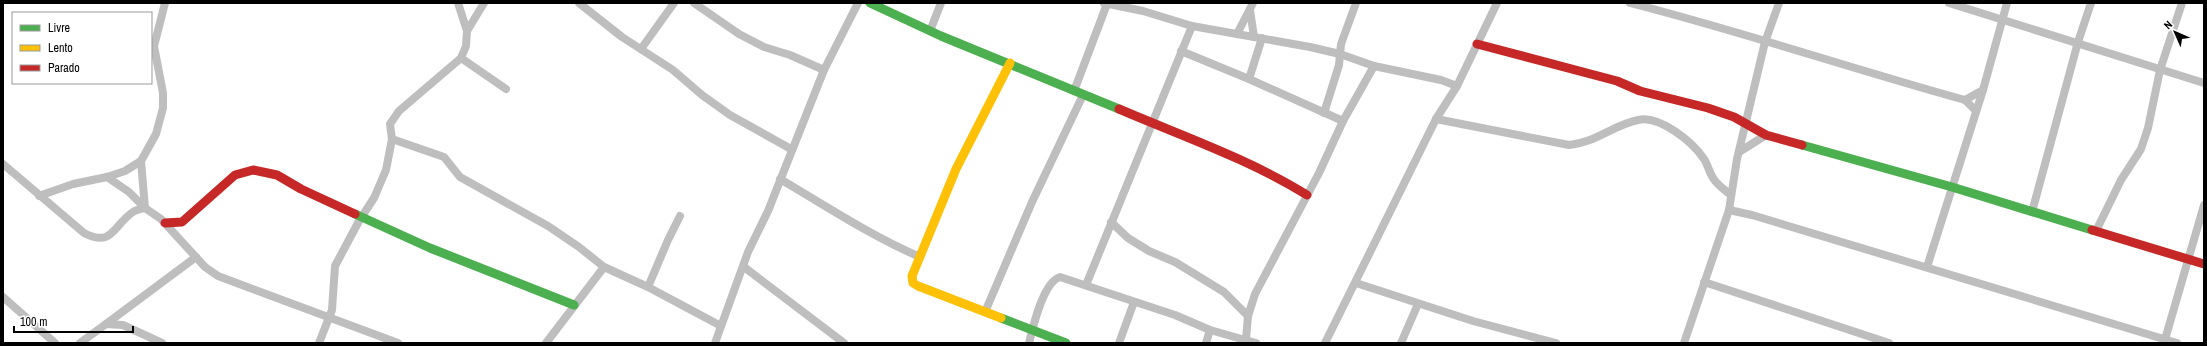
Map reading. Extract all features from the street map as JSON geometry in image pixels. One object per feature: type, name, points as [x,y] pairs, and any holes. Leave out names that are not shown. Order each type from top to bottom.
[{"type":"street","points":[[39,196],[73,184],[107,177],[124,171],[141,161],[156,134],[163,108],[163,93],[154,46],[165,3]]},
{"type":"street","points":[[319,343],[330,316],[334,301],[335,266],[362,216],[374,198],[386,170],[392,139],[390,124],[392,118],[461,58],[466,46],[467,31],[458,3]]},
{"type":"street","points":[[467,31],[484,3]]},
{"type":"street","points":[[579,3],[592,6],[622,37],[673,70],[702,95],[730,115],[791,149]]},
{"type":"street","points":[[641,49],[674,3]]},
{"type":"street","points":[[694,3],[739,34],[764,47],[790,55],[824,70]]},
{"type":"street","points":[[716,343],[744,267],[748,252],[780,179],[791,149],[824,70],[858,3]]},
{"type":"street","points":[[870,3],[930,31],[1224,152],[1289,184],[1307,195]]},
{"type":"street","points":[[930,31],[941,3]]},
{"type":"street","points":[[1324,113],[1356,3]]},
{"type":"street","points":[[1325,343],[1436,119],[1457,86],[1497,3]]},
{"type":"street","points":[[1630,3],[1965,100],[1976,111]]},
{"type":"street","points":[[1684,343],[1729,210],[1739,152],[1765,42],[1779,3]]},
{"type":"street","points":[[1949,3],[2001,20],[2078,42],[2160,70],[2204,83]]},
{"type":"street","points":[[1927,268],[1983,90],[2001,20],[2007,3]]},
{"type":"street","points":[[2032,212],[2078,42],[2091,3]]},
{"type":"street","points":[[2096,231],[2121,180],[2141,149],[2148,128],[2160,70],[2182,3]]},
{"type":"street","points":[[1074,91],[1105,4],[1143,11],[1192,26],[1258,37],[1340,54],[1374,66],[1441,80],[1457,86]]},
{"type":"street","points":[[1237,34],[1251,6]]},
{"type":"street","points":[[1249,78],[1258,37],[1251,6]]},
{"type":"street","points":[[1086,285],[1110,222],[1153,124],[1192,26]]},
{"type":"street","points":[[1477,44],[1616,81],[1640,91],[1708,108],[1746,123],[1766,135],[1952,187],[2204,264]]},
{"type":"street","points":[[1181,51],[1249,78],[1343,121]]},
{"type":"street","points":[[461,58],[506,88]]},
{"type":"street","points":[[1010,63],[956,169],[912,276],[913,283],[1066,343]]},
{"type":"street","points":[[1246,339],[1248,316],[1255,294],[1307,195],[1343,121],[1374,66]]},
{"type":"street","points":[[1965,100],[1983,90]]},
{"type":"street","points":[[986,312],[1032,202],[1083,95]]},
{"type":"street","points":[[1436,119],[1569,145],[1587,142],[1638,120],[1654,120],[1677,133],[1694,148],[1703,158],[1713,178],[1731,194]]},
{"type":"street","points":[[1739,152],[1766,135]]},
{"type":"street","points":[[392,139],[444,157],[460,177],[548,226],[579,247],[604,267],[648,287],[722,326]]},
{"type":"street","points":[[141,161],[145,208]]},
{"type":"street","points":[[3,164],[84,233],[96,238],[107,236],[134,211],[145,208]]},
{"type":"street","points":[[165,223],[182,222],[235,175],[242,172],[261,169],[281,175],[301,189],[447,256],[485,271],[523,282],[574,305]]},
{"type":"street","points":[[107,177],[129,192],[145,208],[165,223],[205,267],[225,279],[330,316],[398,343]]},
{"type":"street","points":[[780,179],[896,247],[920,257]]},
{"type":"street","points":[[2164,341],[2204,205]]},
{"type":"street","points":[[1729,210],[1927,268],[2164,341],[2177,343]]},
{"type":"street","points":[[648,287],[680,216]]},
{"type":"street","points":[[179,239],[182,222]]},
{"type":"street","points":[[1110,222],[1128,238],[1149,251],[1175,262],[1224,292],[1248,316]]},
{"type":"street","points":[[80,343],[196,258]]},
{"type":"street","points":[[546,343],[604,267]]},
{"type":"street","points":[[744,267],[844,343]]},
{"type":"street","points":[[1029,343],[1043,298],[1054,279],[1060,277],[1175,315],[1210,330],[1256,343]]},
{"type":"street","points":[[1356,282],[1418,304],[1556,343]]},
{"type":"street","points":[[1704,282],[1889,343]]},
{"type":"street","points":[[3,297],[55,343]]},
{"type":"street","points":[[1119,343],[1134,302]]},
{"type":"street","points":[[1401,343],[1418,304]]},
{"type":"street","points":[[106,324],[123,325],[162,343]]},
{"type":"street","points":[[1206,343],[1210,330]]},
{"type":"traffic: fast","points":[[870,3],[941,36],[1119,109]]},
{"type":"traffic: fast","points":[[1802,145],[1952,187],[2092,230]]},
{"type":"traffic: fast","points":[[355,214],[430,248],[574,305]]},
{"type":"traffic: fast","points":[[1001,318],[1066,343]]},
{"type":"traffic: slow","points":[[1001,318],[918,286],[913,283],[912,276],[956,169],[1010,63]]},
{"type":"traffic: jam","points":[[1477,44],[1617,81],[1640,91],[1708,108],[1734,117],[1766,135],[1802,145]]},
{"type":"traffic: jam","points":[[1119,109],[1239,159],[1307,195]]},
{"type":"traffic: jam","points":[[165,223],[182,222],[235,175],[253,170],[277,175],[301,189],[355,214]]},
{"type":"traffic: jam","points":[[2092,230],[2204,264]]}]
